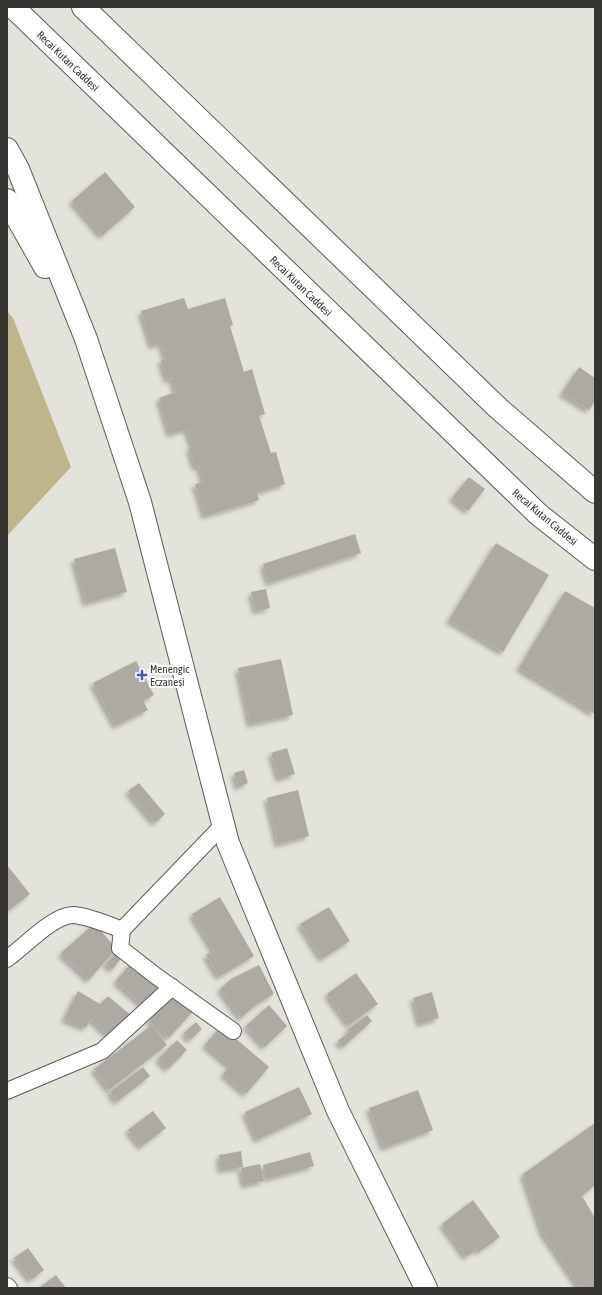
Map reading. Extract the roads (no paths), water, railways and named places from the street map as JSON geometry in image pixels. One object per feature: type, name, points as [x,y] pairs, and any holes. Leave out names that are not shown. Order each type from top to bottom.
[{"type":"main road","name":"Recai Kutan Caddesi","points":[[13,7],[538,514],[595,558]]},
{"type":"main road","points":[[82,7],[498,408],[595,492]]},
{"type":"main road","points":[[7,149],[18,169],[86,339],[140,502],[228,843],[338,1111],[426,1288]]},
{"type":"main road","points":[[7,200],[86,339]]},
{"type":"street","points":[[224,824],[122,930],[120,948],[233,1031]]},
{"type":"street","points":[[7,959],[47,925],[73,915],[93,919],[122,930]]},
{"type":"street","points":[[7,1092],[102,1051],[172,987]]},
{"type":"place","name":"Menengic Eczanesi","points":[[142,675]]}]
